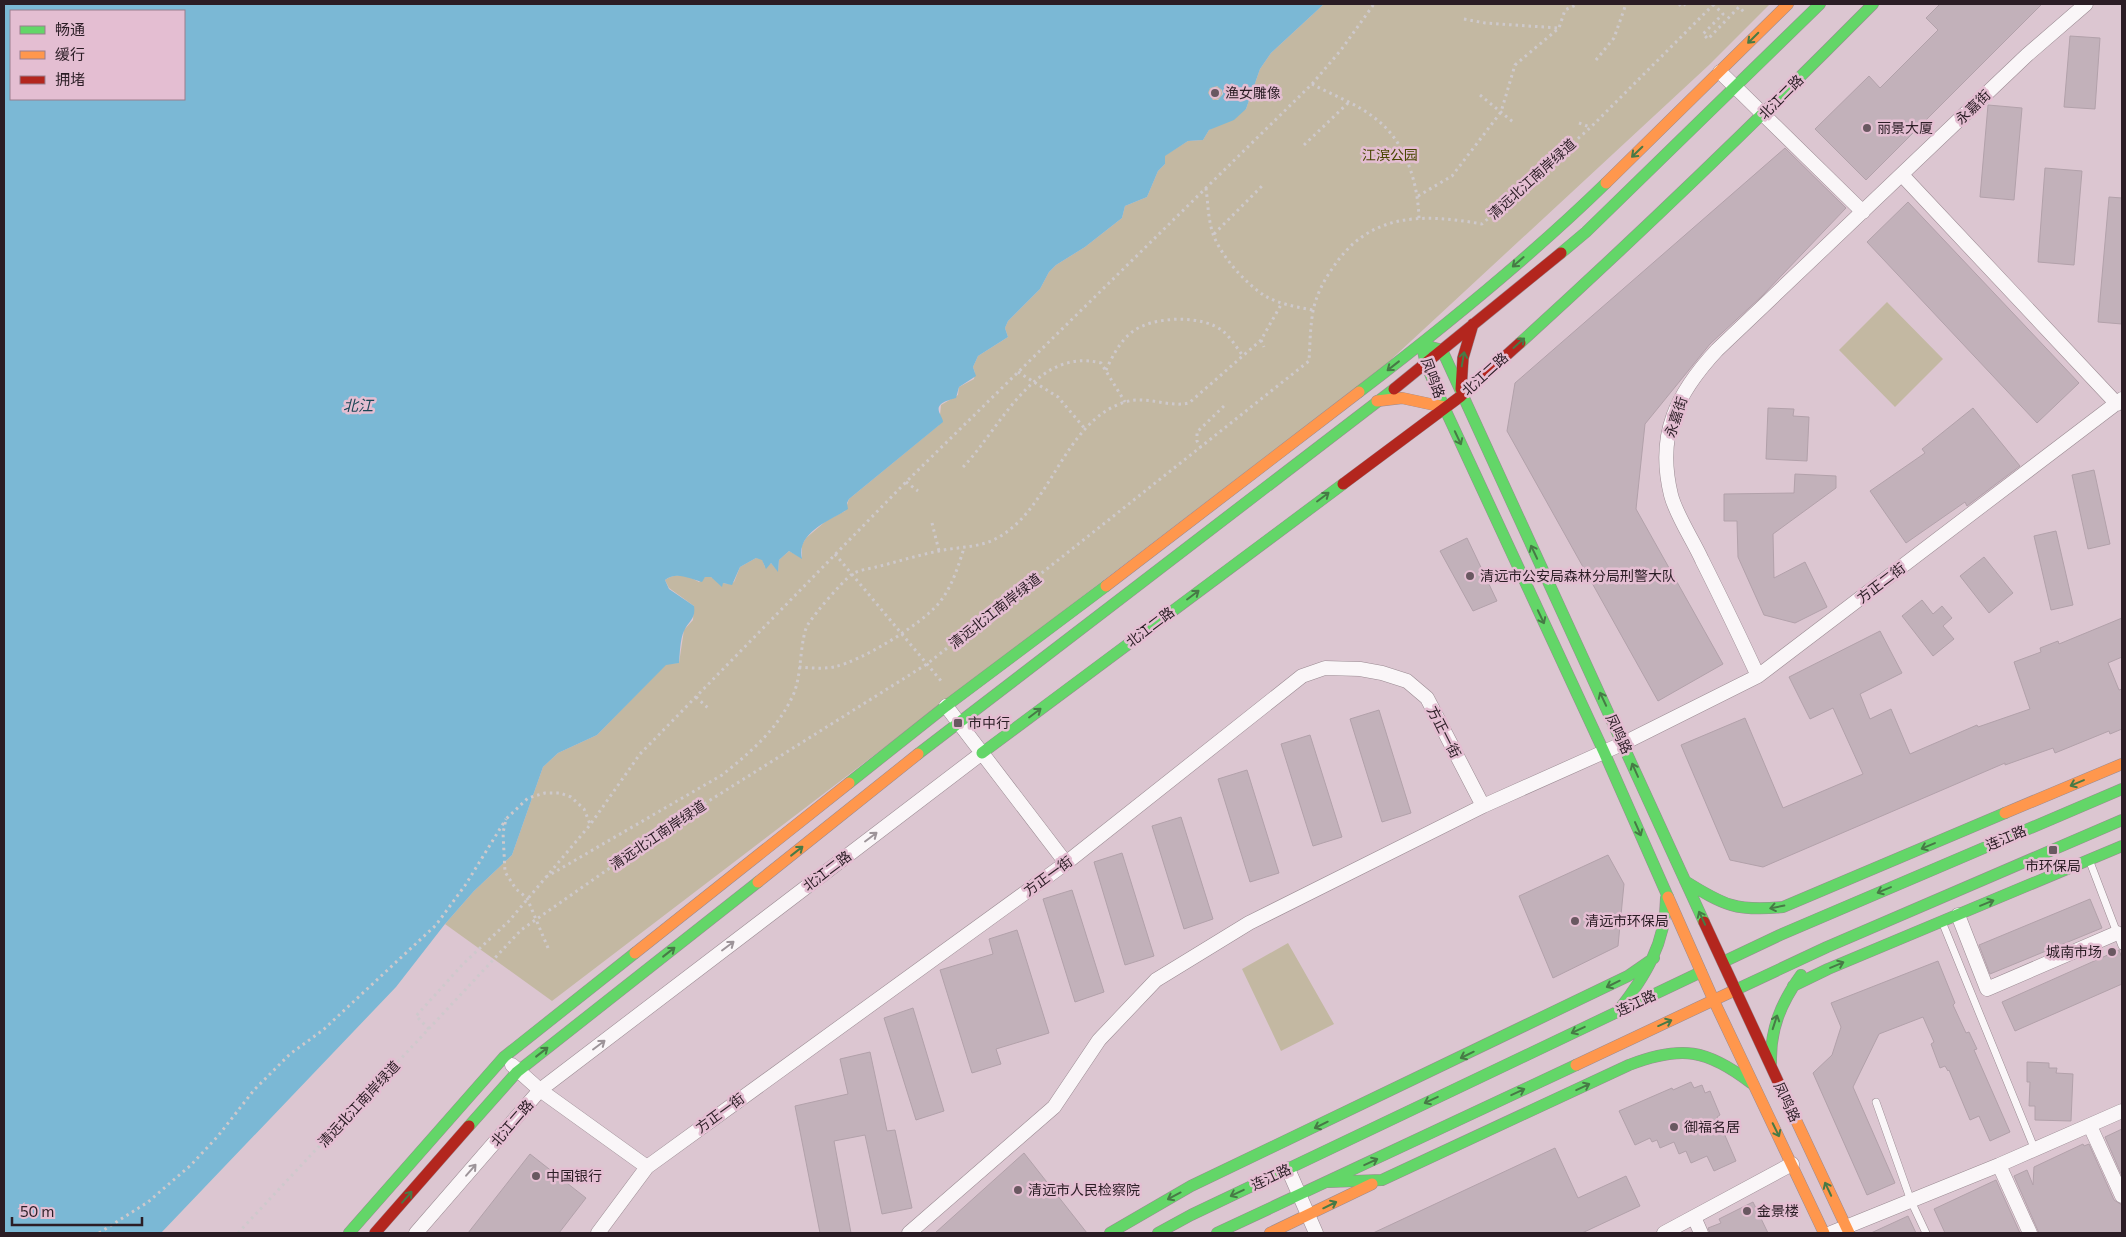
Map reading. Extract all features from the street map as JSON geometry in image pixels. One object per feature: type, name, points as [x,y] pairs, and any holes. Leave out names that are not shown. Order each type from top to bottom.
[{"type":"main road","points":[[348,1233],[504,1057],[946,706],[1126,571],[1422,344],[1573,215],[1788,4]]},
{"type":"main road","points":[[375,1233],[518,1072],[958,723],[1426,364],[1586,232],[1820,4]]},
{"type":"main road","name":"北江二路","points":[[982,753],[1461,396],[1628,245],[1764,114],[1873,4]]},
{"type":"main road","points":[[1461,396],[1463,358],[1473,324]]},
{"type":"main road","name":"凤鸣路","points":[[1824,1233],[1714,1001],[1604,752],[1444,407],[1426,364],[1422,344],[1442,350],[1461,396],[1624,743],[1685,882],[1848,1230]]},
{"type":"main road","points":[[1375,402],[1402,398],[1444,407]]},
{"type":"main road","points":[[1685,882],[1730,908],[1752,912],[1783,907],[2122,764]]},
{"type":"main road","name":"连江路","points":[[1158,1233],[1191,1215],[1780,935],[2122,789]]},
{"type":"main road","name":"连江路","points":[[1217,1233],[1827,947],[2122,820]]},
{"type":"main road","points":[[1793,986],[1828,969],[2122,846]]},
{"type":"main road","points":[[1618,1011],[1645,975],[1654,958],[1662,937],[1667,910],[1665,891]]},
{"type":"main road","points":[[1772,1070],[1772,1028],[1793,986],[1809,965],[1827,947]]},
{"type":"main road","name":"连江路","points":[[1110,1233],[1139,1214],[1191,1186],[1628,976],[1641,969],[1654,958]]},
{"type":"main road","points":[[1270,1233],[1652,1056],[1671,1051],[1707,1055],[1726,1064],[1755,1086]]},
{"type":"main road","points":[[1327,1182],[1382,1180]]},
{"type":"street","name":"永嘉街","points":[[1758,676],[1672,496],[1666,460],[1669,433],[1679,401],[1694,375],[2027,55],[2086,4]]},
{"type":"street","points":[[1720,72],[1863,212]]},
{"type":"street","points":[[1902,175],[2120,401]]},
{"type":"street","name":"方正二街","points":[[1604,752],[1758,676],[2120,401]]},
{"type":"street","name":"方正一街","points":[[598,1233],[646,1167],[1066,863],[1302,676],[1325,668],[1382,673],[1406,681],[1427,698],[1483,806]]},
{"type":"street","points":[[946,706],[1066,863]]},
{"type":"street","points":[[909,1233],[1054,1107],[1099,1040],[1156,980],[1249,923],[1483,806],[1604,752]]},
{"type":"street","name":"北江二路","points":[[416,1233],[540,1090],[982,753]]},
{"type":"street","points":[[1958,915],[1987,989],[2120,939]]},
{"type":"street","points":[[504,1057],[518,1072],[540,1090],[646,1167]]},
{"type":"street","points":[[1831,1233],[1848,1230],[1911,1200],[2035,1150],[2122,1112]]},
{"type":"street","points":[[2090,1126],[2122,1196]]},
{"type":"street","points":[[1664,1233],[1792,1164]]},
{"type":"street","points":[[1999,1165],[2030,1233]]},
{"type":"street","points":[[1288,1169],[1316,1233]]},
{"type":"street","points":[[1694,1217],[1701,1233]]},
{"type":"lane","points":[[2090,860],[2120,939]]},
{"type":"lane","points":[[1942,922],[2035,1150]]},
{"type":"lane","points":[[1876,1102],[1911,1200],[1926,1233]]},
{"type":"path","points":[[429,1029],[416,1016],[463,964],[509,921],[590,825],[640,754],[906,482],[1312,84],[1341,50],[1374,4]]},
{"type":"path","points":[[1418,196],[1452,176],[1501,112],[1515,65],[1559,28],[1565,10],[1578,4]]},
{"type":"path","points":[[1596,60],[1614,38],[1626,4]]},
{"type":"path","points":[[1679,4],[1682,7],[1685,4]]},
{"type":"path","points":[[1714,4],[1723,14],[1704,34],[1708,39],[1739,7],[1744,12]]},
{"type":"path","name":"清远北江南岸绿道","points":[[238,1233],[521,930],[680,819],[927,664],[1309,362],[1313,310],[1323,283],[1339,257],[1358,238],[1376,227],[1397,220],[1457,219],[1482,224],[1591,127],[1714,4]]},
{"type":"path","points":[[1464,19],[1484,23],[1559,28]]},
{"type":"path","points":[[1312,84],[1376,118],[1393,135],[1408,164],[1418,196],[1419,219]]},
{"type":"path","points":[[1480,95],[1513,122]]},
{"type":"path","points":[[1304,145],[1348,102]]},
{"type":"path","points":[[1579,123],[1591,127]]},
{"type":"path","points":[[1214,234],[1262,186]]},
{"type":"path","points":[[1206,188],[1214,234],[1224,253],[1243,276],[1264,295],[1282,303],[1313,310]]},
{"type":"path","points":[[544,879],[714,780],[749,754],[768,735],[795,692],[808,624],[852,574],[939,551],[964,548],[991,541],[1011,529],[1026,515],[1086,430],[1109,410],[1125,402],[1145,399],[1175,404],[1189,403],[1262,340],[1282,303]]},
{"type":"path","points":[[1106,370],[1122,343],[1132,332],[1147,324],[1172,319],[1191,319],[1224,331],[1243,356]]},
{"type":"path","points":[[1262,340],[1264,347]]},
{"type":"path","points":[[963,467],[976,453],[1002,416],[1034,382],[1050,370],[1076,360],[1101,363],[1125,402]]},
{"type":"path","points":[[1018,372],[1058,397],[1086,430]]},
{"type":"path","points":[[1201,448],[1197,441],[1196,432],[1224,406]]},
{"type":"path","points":[[906,482],[918,492]]},
{"type":"path","points":[[932,523],[939,551]]},
{"type":"path","points":[[799,666],[834,667],[856,658],[922,620],[938,604],[958,569],[964,548]]},
{"type":"path","points":[[836,554],[942,682]]},
{"type":"path","points":[[696,697],[708,708]]},
{"type":"path","points":[[99,1233],[148,1202],[191,1165],[218,1136],[254,1090],[290,1054],[323,1030],[436,925],[466,884],[506,819],[528,798],[545,793],[560,793],[571,797],[584,809],[590,825]]},
{"type":"path","points":[[506,819],[503,832],[505,872],[516,889],[527,898],[548,948]]},
{"type":"green space","name":"江滨公园","points":[[1324,4],[1770,4],[1709,65],[1383,367],[552,1001],[445,924],[474,891],[512,855],[543,767],[558,753],[597,735],[666,664],[679,663],[684,630],[693,620],[694,606],[669,588],[665,580],[674,576],[682,576],[699,582],[706,576],[730,584],[734,582],[740,567],[756,558],[762,559],[765,567],[771,563],[778,571],[779,560],[789,551],[802,558],[802,545],[806,538],[826,521],[845,511],[849,499],[939,425],[941,405],[958,395],[959,387],[974,379],[973,367],[978,356],[1008,337],[1005,328],[1008,321],[1040,289],[1049,272],[1122,218],[1125,206],[1147,197],[1158,171],[1165,164],[1164,156],[1188,141],[1203,140],[1209,130],[1246,109],[1260,69],[1271,53]]},
{"type":"green space","points":[[1212,86],[1218,86],[1222,93],[1218,100],[1212,100],[1208,96],[1208,90]]},
{"type":"green space","points":[[1887,302],[1943,359],[1895,407],[1839,350]]},
{"type":"green space","points":[[1288,943],[1334,1024],[1281,1051],[1242,969]]},
{"type":"water","name":"北江","points":[[4,4],[1324,4],[1271,53],[1260,69],[1246,109],[1234,120],[1209,130],[1203,140],[1188,141],[1165,156],[1165,164],[1158,171],[1147,197],[1125,206],[1122,218],[1049,272],[1040,289],[1008,321],[1005,328],[1008,337],[978,356],[973,367],[976,376],[959,387],[956,398],[946,401],[939,407],[943,422],[849,499],[847,503],[848,509],[809,534],[804,541],[802,559],[789,551],[779,560],[778,572],[771,563],[766,569],[762,560],[756,558],[740,567],[732,585],[723,583],[722,587],[711,577],[705,577],[702,582],[679,576],[670,577],[665,580],[669,589],[694,606],[693,617],[683,634],[679,663],[666,665],[597,735],[558,753],[543,767],[512,855],[474,891],[445,924],[396,987],[161,1233],[4,1233]],"holes":[[[1217,86],[1222,90],[1223,94],[1218,100],[1213,100],[1208,93],[1210,88]]]},
{"type":"building","points":[[1940,4],[2042,4],[1866,180],[1815,129],[1869,76],[1880,88],[1938,30],[1926,18]]},
{"type":"building","points":[[2070,36],[2100,38],[2095,109],[2064,107]]},
{"type":"building","points":[[1988,105],[2022,108],[2014,200],[1980,197]]},
{"type":"building","points":[[1785,148],[1846,208],[1762,296],[1710,344],[1645,424],[1636,509],[1723,664],[1658,701],[1507,431],[1515,383]]},
{"type":"building","points":[[2045,168],[2082,171],[2074,265],[2038,262]]},
{"type":"building","points":[[2109,197],[2122,198],[2122,324],[2098,322]]},
{"type":"building","points":[[1908,202],[2079,383],[2037,423],[1867,242]]},
{"type":"building","points":[[1768,408],[1794,409],[1793,416],[1809,417],[1807,461],[1766,459]]},
{"type":"building","points":[[1973,408],[2020,466],[1967,506],[1965,502],[1906,543],[1870,491],[1925,453],[1922,449]]},
{"type":"building","points":[[2094,470],[2110,544],[2088,549],[2072,475]]},
{"type":"building","points":[[1795,474],[1836,476],[1836,488],[1773,534],[1774,578],[1805,562],[1827,607],[1795,623],[1764,615],[1738,557],[1737,521],[1724,521],[1724,494],[1794,493]]},
{"type":"building","points":[[2056,531],[2073,605],[2051,610],[2034,536]]},
{"type":"building","name":"清远市公安局森林分局刑警大队","points":[[1467,538],[1497,601],[1473,611],[1440,551]]},
{"type":"building","points":[[1984,557],[2013,593],[1989,613],[1960,576]]},
{"type":"building","points":[[1922,600],[1933,614],[1942,606],[1952,618],[1943,626],[1954,639],[1933,656],[1902,616]]},
{"type":"building","points":[[2122,618],[2122,657],[2108,663],[2119,690],[2122,689],[2122,729],[2110,734],[2109,731],[2055,753],[2053,748],[2005,765],[2005,763],[1763,867],[1730,860],[1681,745],[1745,718],[1783,808],[1863,774],[1833,708],[1810,719],[1789,677],[1880,631],[1902,673],[1860,694],[1870,719],[1891,709],[1910,754],[1977,725],[1978,727],[2030,709],[2014,662],[2041,652],[2040,648],[2058,641],[2059,644]]},
{"type":"building","points":[[1379,710],[1411,813],[1382,822],[1350,719]]},
{"type":"building","points":[[1310,735],[1342,837],[1313,846],[1281,744]]},
{"type":"building","points":[[1247,770],[1279,873],[1250,882],[1218,779]]},
{"type":"building","points":[[1181,817],[1213,919],[1184,929],[1152,826]]},
{"type":"building","points":[[1122,853],[1154,956],[1125,965],[1094,862]]},
{"type":"building","name":"清远市环保局","points":[[1608,855],[1624,884],[1618,946],[1553,978],[1519,896]]},
{"type":"building","points":[[1072,890],[1104,992],[1075,1002],[1043,899]]},
{"type":"building","points":[[2090,899],[2102,928],[1990,974],[1979,945]]},
{"type":"building","points":[[1017,930],[1049,1033],[996,1049],[1001,1064],[972,1073],[940,970],[993,954],[989,939]]},
{"type":"building","points":[[2119,950],[2122,958],[2122,984],[2015,1031],[2002,1002]]},
{"type":"building","points":[[1938,961],[1955,1003],[1953,1005],[1966,1033],[1969,1032],[1977,1049],[1974,1050],[2010,1132],[1990,1141],[1979,1116],[1970,1120],[1949,1070],[1945,1066],[1940,1068],[1931,1044],[1934,1042],[1923,1017],[1879,1034],[1853,1087],[1895,1183],[1867,1195],[1813,1073],[1832,1055],[1841,1027],[1831,1003]]},
{"type":"building","points":[[913,1008],[944,1111],[916,1120],[884,1018]]},
{"type":"building","points":[[870,1052],[887,1131],[895,1130],[912,1208],[882,1214],[865,1135],[834,1141],[851,1233],[820,1233],[795,1106],[848,1094],[840,1059]]},
{"type":"building","points":[[2027,1062],[2049,1063],[2049,1068],[2057,1068],[2056,1073],[2073,1074],[2071,1121],[2035,1120],[2035,1106],[2029,1106],[2030,1082],[2027,1082]]},
{"type":"building","name":"御福名居","points":[[1691,1082],[1694,1088],[1702,1085],[1705,1093],[1710,1091],[1720,1115],[1717,1117],[1736,1161],[1714,1171],[1707,1156],[1691,1163],[1686,1151],[1679,1154],[1674,1142],[1660,1148],[1657,1140],[1652,1142],[1650,1138],[1635,1145],[1619,1111],[1672,1088],[1673,1090]]},
{"type":"building","points":[[2122,1129],[2122,1176],[2105,1137]]},
{"type":"building","points":[[2083,1144],[2084,1146],[2089,1144],[2114,1200],[2122,1205],[2122,1233],[2039,1233],[2014,1176],[2027,1170],[2033,1185],[2034,1167]]},
{"type":"building","points":[[1555,1148],[1578,1198],[1626,1176],[1640,1206],[1582,1233],[1373,1233]]},
{"type":"building","name":"清远市人民检察院","points":[[1024,1153],[1087,1233],[935,1233]]},
{"type":"building","name":"中国银行","points":[[530,1154],[586,1198],[559,1233],[468,1233]]},
{"type":"building","points":[[1996,1180],[2020,1233],[1945,1233],[1934,1209]]},
{"type":"building","name":"金景楼","points":[[1753,1202],[1768,1233],[1710,1233],[1708,1228],[1721,1223],[1719,1219]]},
{"type":"building","points":[[1908,1216],[1916,1233],[1871,1233]]},
{"type":"traffic: fast","points":[[1561,253],[1586,232],[1820,4]]},
{"type":"traffic: fast","points":[[1520,343],[1699,176],[1873,4]]},
{"type":"traffic: fast","points":[[1359,392],[1486,291],[1606,183]]},
{"type":"traffic: fast","points":[[1431,347],[1442,350],[1704,922]]},
{"type":"traffic: fast","points":[[1423,351],[1426,364],[1444,407],[1604,752],[1668,897]]},
{"type":"traffic: fast","points":[[918,754],[1394,389]]},
{"type":"traffic: fast","points":[[982,753],[1343,484]]},
{"type":"traffic: fast","points":[[849,783],[946,706],[1106,586]]},
{"type":"traffic: fast","points":[[1723,962],[1780,935],[2122,789]]},
{"type":"traffic: fast","points":[[1685,881],[1710,896],[1731,905],[1754,908],[1783,907],[2005,813]]},
{"type":"traffic: fast","points":[[1731,992],[1827,947],[2122,820]]},
{"type":"traffic: fast","points":[[1793,986],[1828,969],[2122,846]]},
{"type":"traffic: fast","points":[[469,1126],[517,1072],[758,882]]},
{"type":"traffic: fast","points":[[1618,1011],[1645,972],[1658,945],[1665,914],[1666,898]]},
{"type":"traffic: fast","points":[[349,1233],[504,1057],[635,953]]},
{"type":"traffic: fast","points":[[1110,1233],[1191,1186],[1628,976],[1654,958]]},
{"type":"traffic: fast","points":[[1158,1233],[1191,1215],[1701,972]]},
{"type":"traffic: fast","points":[[1771,1063],[1772,1039],[1778,1017],[1782,1006],[1801,975]]},
{"type":"traffic: fast","points":[[1327,1182],[1382,1180],[1629,1065],[1664,1055],[1679,1053],[1707,1057],[1721,1063],[1751,1083]]},
{"type":"traffic: fast","points":[[1217,1233],[1576,1065]]},
{"type":"traffic: slow","points":[[1606,183],[1788,4]]},
{"type":"traffic: slow","points":[[1106,586],[1359,392]]},
{"type":"traffic: slow","points":[[1377,401],[1402,398],[1444,407]]},
{"type":"traffic: slow","points":[[758,882],[918,754]]},
{"type":"traffic: slow","points":[[2005,813],[2122,764]]},
{"type":"traffic: slow","points":[[635,953],[849,783]]},
{"type":"traffic: slow","points":[[1668,897],[1714,1001],[1824,1233]]},
{"type":"traffic: slow","points":[[1576,1065],[1731,992]]},
{"type":"traffic: slow","points":[[1787,1101],[1849,1233]]},
{"type":"traffic: slow","points":[[1270,1233],[1372,1184]]},
{"type":"traffic: jam","points":[[1394,389],[1561,253]]},
{"type":"traffic: jam","points":[[1461,389],[1463,358],[1473,324]]},
{"type":"traffic: jam","points":[[1343,484],[1461,396],[1520,343]]},
{"type":"traffic: jam","points":[[1704,922],[1787,1101]]},
{"type":"traffic: jam","points":[[375,1233],[469,1126]]},
{"type":"place","name":"渔女雕像","points":[[1215,93]]},
{"type":"place","name":"丽景大厦","points":[[1867,128]]},
{"type":"place","name":"清远市公安局森林分局刑警大队","points":[[1470,576]]},
{"type":"place","name":"市中行","points":[[958,723]]},
{"type":"place","name":"市环保局","points":[[2053,850]]},
{"type":"place","name":"清远市环保局","points":[[1575,921]]},
{"type":"place","name":"城南市场","points":[[2112,952]]},
{"type":"place","name":"御福名居","points":[[1674,1127]]},
{"type":"place","name":"中国银行","points":[[536,1176]]},
{"type":"place","name":"清远市人民检察院","points":[[1018,1190]]},
{"type":"place","name":"金景楼","points":[[1747,1211]]}]
